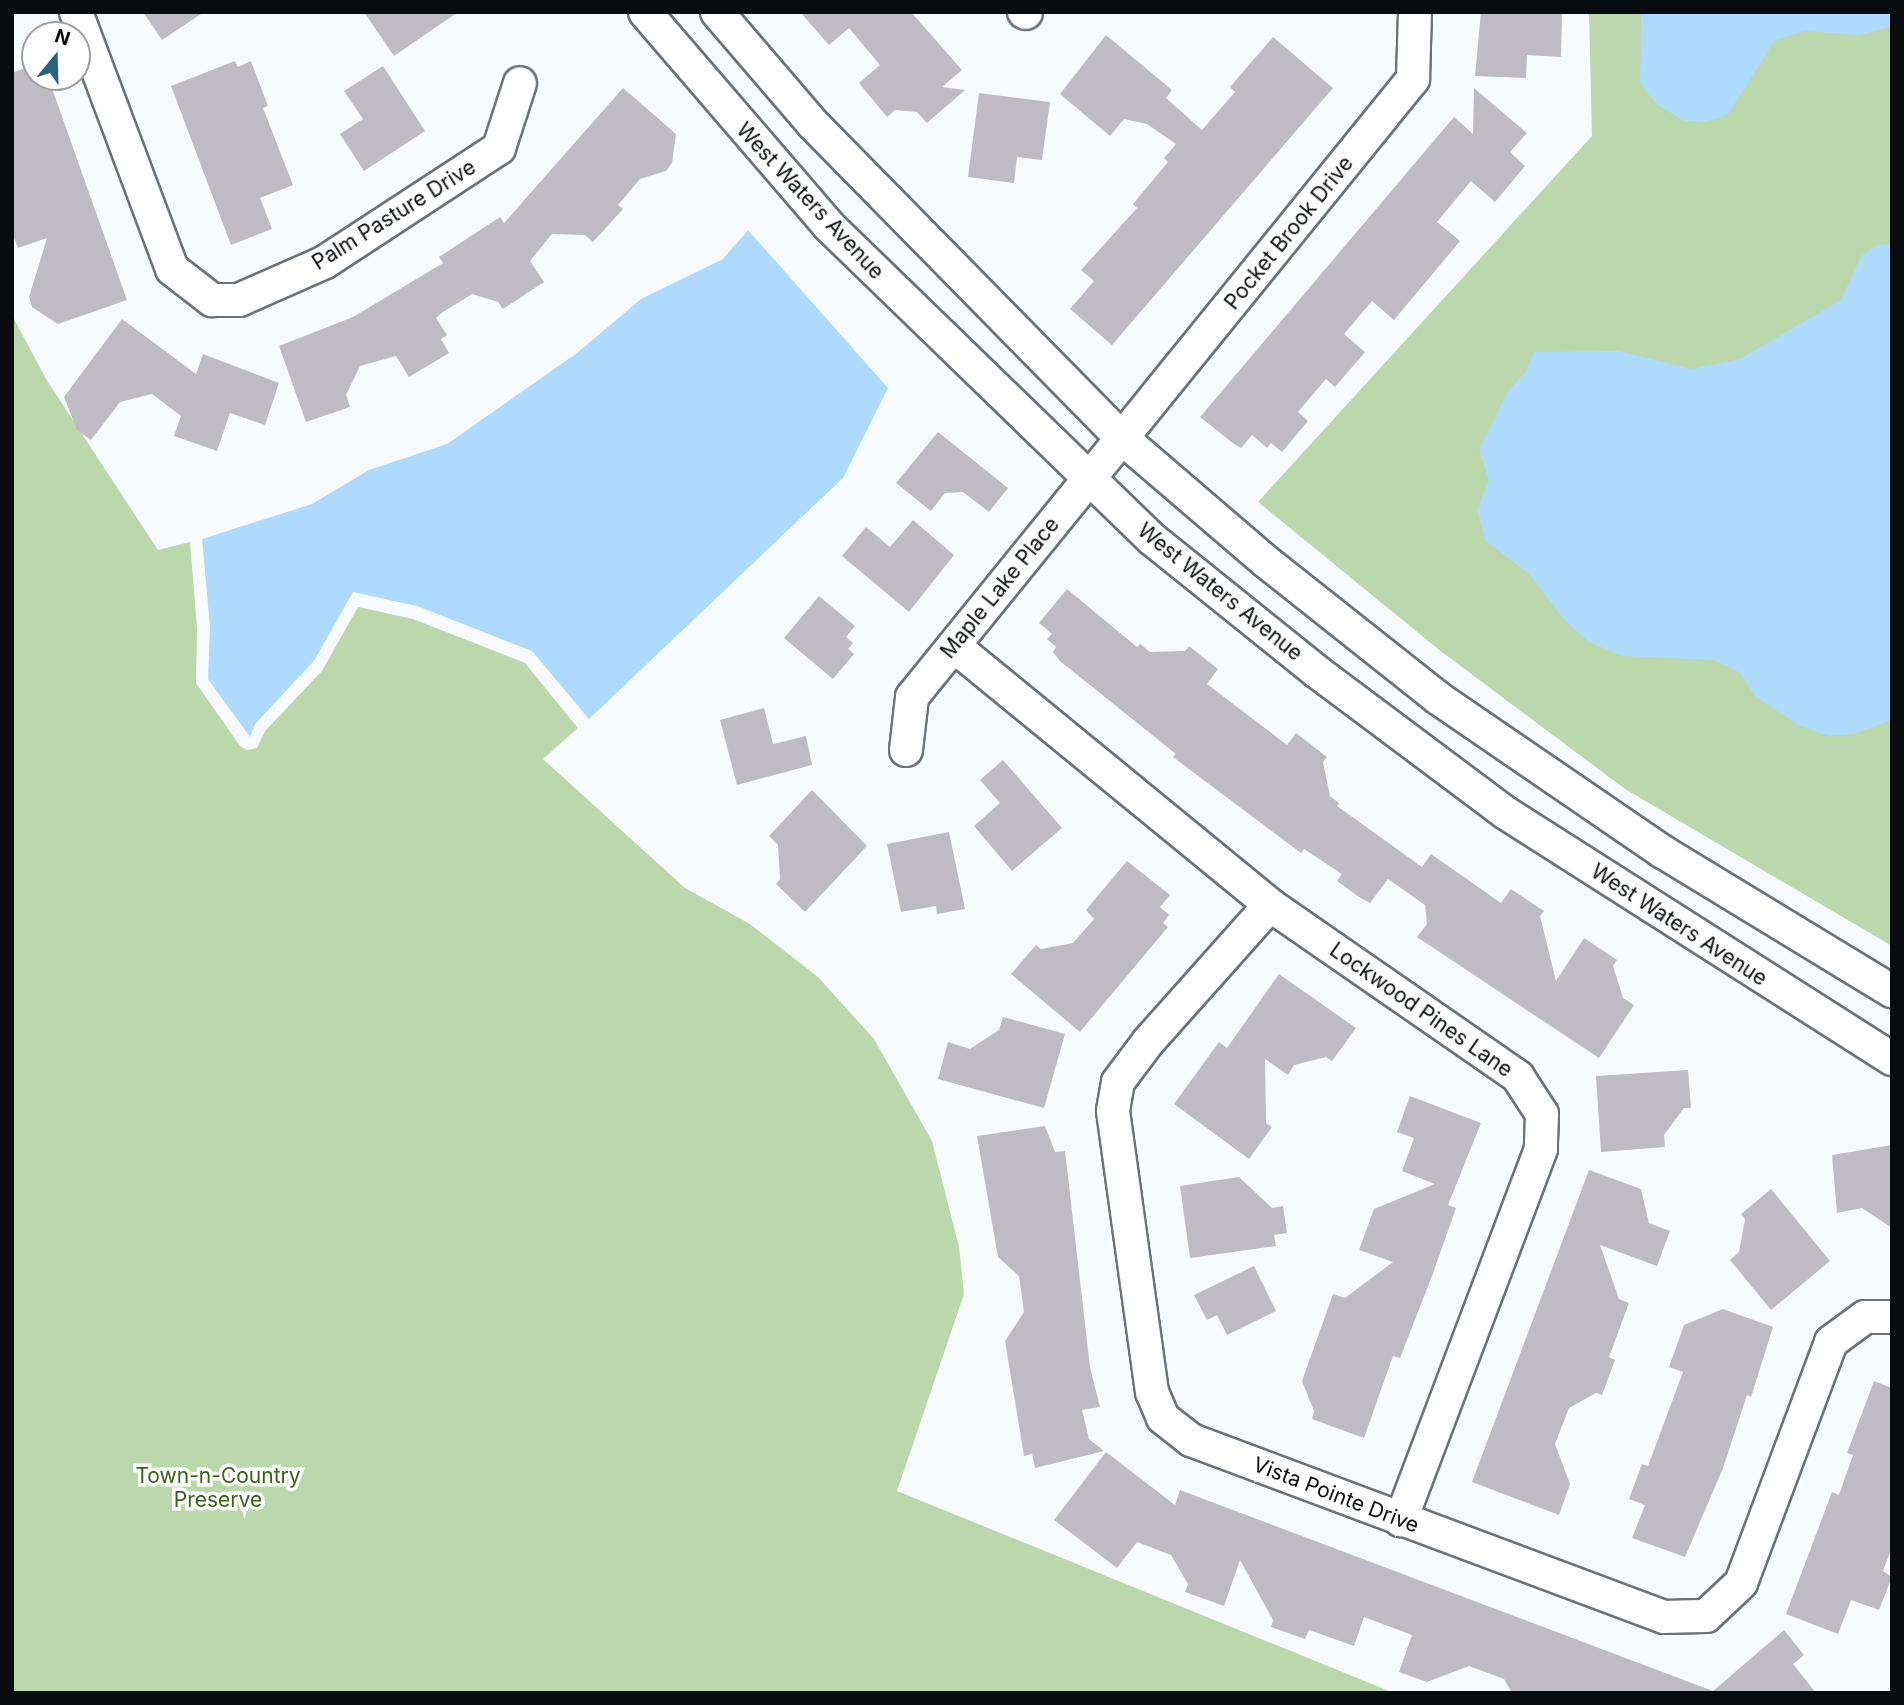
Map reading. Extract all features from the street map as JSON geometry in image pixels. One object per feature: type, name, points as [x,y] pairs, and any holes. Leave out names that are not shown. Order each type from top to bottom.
[{"type":"street","name":"Palm Pasture Drive","points":[[76,12],[172,269],[212,300],[239,300],[326,262],[499,148],[520,83]]},
{"type":"street","name":"West Waters Avenue","points":[[645,12],[829,226],[1152,538],[1265,629],[1506,813],[1892,1059]]},
{"type":"street","points":[[717,12],[813,124],[1123,439],[1264,560],[1438,698],[1664,852],[1892,991]]},
{"type":"street","name":"Pocket Brook Drive","points":[[1123,439],[1413,79],[1415,12]]},
{"type":"street","name":"Maple Lake Place","points":[[906,750],[912,697],[1088,478],[1123,439]]},
{"type":"street","name":"Lockwood Pines Lane","points":[[954,646],[1270,905],[1518,1077],[1542,1114],[1541,1149],[1401,1520]]},
{"type":"street","name":"Vista Pointe Drive","points":[[1270,905],[1118,1082],[1113,1111],[1152,1392],[1163,1418],[1191,1440],[1664,1618],[1706,1616],[1741,1583],[1831,1342],[1865,1317],[1892,1317]]},
{"type":"green space","points":[[1589,12],[1892,12],[1892,946],[1625,789],[1438,649],[1258,502],[1592,136]]},
{"type":"green space","name":"Town-n-Country Preserve","points":[[12,315],[46,379],[158,550],[190,542],[197,628],[196,683],[240,746],[247,750],[257,748],[265,731],[322,671],[358,607],[413,619],[525,663],[578,728],[543,759],[685,888],[750,924],[818,977],[874,1039],[932,1141],[959,1247],[964,1294],[897,1491],[1394,1693],[12,1693]]},
{"type":"water","points":[[1641,12],[1892,12],[1892,27],[1858,35],[1805,31],[1775,40],[1728,114],[1706,122],[1684,121],[1656,104],[1640,83]]},
{"type":"water","points":[[748,230],[888,388],[843,478],[589,719],[532,651],[417,606],[353,592],[314,661],[255,724],[250,737],[208,679],[210,627],[202,539],[312,504],[369,470],[447,444],[577,353],[641,299],[723,259]]},
{"type":"water","points":[[1892,244],[1892,720],[1853,734],[1829,736],[1800,726],[1756,697],[1739,672],[1714,660],[1622,656],[1589,642],[1567,623],[1529,574],[1485,540],[1477,509],[1489,480],[1479,450],[1508,391],[1526,371],[1534,352],[1619,351],[1692,369],[1740,359],[1841,300],[1861,256],[1877,245]]},
{"type":"building","points":[[143,12],[204,12],[162,40]]},
{"type":"building","points":[[364,12],[458,12],[394,56]]},
{"type":"building","points":[[800,12],[911,12],[962,70],[942,87],[965,90],[927,123],[917,112],[895,110],[887,117],[859,83],[880,65],[849,28],[829,45]]},
{"type":"building","points":[[1481,12],[1562,12],[1561,57],[1527,55],[1526,78],[1475,76]]},
{"type":"building","points":[[1106,35],[1172,90],[1166,98],[1202,130],[1235,92],[1230,87],[1273,37],[1333,88],[1112,345],[1070,309],[1094,281],[1081,270],[1137,208],[1133,204],[1168,162],[1164,158],[1176,144],[1147,124],[1124,119],[1110,136],[1060,94]]},
{"type":"building","points":[[235,61],[238,67],[251,61],[268,106],[263,108],[293,185],[260,198],[272,229],[231,245],[171,86]]},
{"type":"building","points":[[383,66],[425,131],[364,171],[340,134],[363,119],[344,91]]},
{"type":"building","points":[[21,69],[21,91],[53,91],[127,300],[58,324],[32,307],[29,297],[47,238],[18,248],[12,233],[12,73]]},
{"type":"building","points":[[623,88],[676,134],[672,163],[666,171],[640,179],[618,205],[623,209],[593,242],[585,235],[552,234],[530,261],[544,282],[503,309],[498,302],[472,294],[443,312],[436,318],[447,335],[441,339],[449,353],[409,377],[396,356],[360,366],[346,395],[350,407],[306,422],[279,346],[353,317],[443,263],[439,257],[500,217],[504,223]]},
{"type":"building","points":[[1474,88],[1527,133],[1510,152],[1525,166],[1495,202],[1471,181],[1437,222],[1460,241],[1394,320],[1372,301],[1344,334],[1365,352],[1335,387],[1326,379],[1298,412],[1308,421],[1282,452],[1271,443],[1267,448],[1252,435],[1241,448],[1234,444],[1200,417],[1454,117],[1473,134]]},
{"type":"building","points":[[979,93],[1050,102],[1042,160],[1017,157],[1014,183],[968,177]]},
{"type":"building","points":[[122,319],[196,374],[203,354],[279,383],[265,425],[230,413],[217,451],[174,436],[181,416],[152,394],[120,402],[91,440],[77,430],[64,397]]},
{"type":"building","points":[[938,432],[1008,488],[989,512],[963,492],[945,493],[931,511],[896,483]]},
{"type":"building","points":[[913,520],[954,555],[909,612],[842,556],[866,527],[890,547]]},
{"type":"building","points":[[1067,589],[1137,647],[1140,644],[1150,652],[1185,651],[1189,646],[1218,669],[1207,684],[1287,745],[1296,733],[1327,757],[1323,762],[1330,796],[1339,803],[1337,806],[1422,867],[1431,854],[1501,903],[1511,889],[1544,911],[1540,916],[1556,981],[1584,938],[1617,960],[1613,966],[1623,998],[1634,1005],[1599,1058],[1417,937],[1427,924],[1425,905],[1388,879],[1370,903],[1359,897],[1337,881],[1342,874],[1304,849],[1301,853],[1173,757],[1176,754],[1060,661],[1053,652],[1056,647],[1047,639],[1052,634],[1039,623]]},
{"type":"building","points":[[819,596],[855,626],[846,637],[853,643],[848,649],[854,654],[833,679],[784,638]]},
{"type":"building","points":[[764,708],[773,744],[806,736],[812,765],[737,785],[720,720]]},
{"type":"building","points":[[1003,760],[1062,828],[1012,871],[974,826],[1000,803],[980,780]]},
{"type":"building","points":[[812,790],[867,846],[805,912],[776,884],[780,879],[778,845],[769,836]]},
{"type":"building","points":[[949,832],[965,909],[937,914],[936,906],[901,912],[887,844]]},
{"type":"building","points":[[1127,861],[1170,895],[1160,907],[1169,915],[1163,923],[1168,927],[1080,1032],[1011,974],[1036,945],[1041,949],[1073,943],[1094,919],[1086,910]]},
{"type":"building","points":[[1279,974],[1356,1028],[1332,1061],[1326,1057],[1294,1065],[1288,1075],[1265,1059],[1266,1123],[1272,1127],[1249,1159],[1174,1104],[1219,1042],[1227,1048]]},
{"type":"building","points":[[1003,1017],[1065,1034],[1044,1108],[938,1079],[948,1042],[970,1049],[999,1030]]},
{"type":"building","points":[[1688,1070],[1691,1108],[1684,1108],[1664,1135],[1665,1147],[1601,1152],[1596,1076]]},
{"type":"building","points":[[1410,1096],[1481,1123],[1448,1205],[1456,1208],[1432,1276],[1400,1358],[1393,1356],[1364,1438],[1312,1419],[1314,1411],[1302,1381],[1333,1294],[1345,1298],[1393,1262],[1359,1250],[1374,1209],[1435,1184],[1402,1171],[1414,1138],[1397,1132]]},
{"type":"building","points":[[1045,1126],[1055,1152],[1065,1151],[1090,1367],[1100,1407],[1082,1410],[1089,1439],[1104,1451],[1035,1468],[1032,1454],[1024,1456],[1005,1341],[1024,1312],[1019,1276],[998,1257],[977,1136]]},
{"type":"building","points":[[1892,1145],[1892,1228],[1862,1208],[1837,1213],[1832,1155]]},
{"type":"building","points":[[1589,1170],[1641,1189],[1649,1223],[1670,1231],[1657,1266],[1600,1245],[1619,1299],[1629,1303],[1609,1357],[1615,1360],[1602,1395],[1596,1393],[1569,1408],[1555,1444],[1570,1484],[1559,1515],[1472,1482]]},
{"type":"building","points":[[1239,1177],[1272,1208],[1283,1206],[1287,1233],[1274,1235],[1276,1246],[1190,1258],[1180,1186]]},
{"type":"building","points":[[1771,1189],[1830,1261],[1771,1310],[1730,1260],[1739,1252],[1745,1219],[1741,1214]]},
{"type":"building","points":[[1254,1266],[1276,1311],[1227,1335],[1217,1315],[1207,1320],[1194,1295]]},
{"type":"building","points":[[1723,1309],[1773,1327],[1751,1397],[1747,1395],[1723,1468],[1685,1557],[1632,1538],[1645,1505],[1629,1499],[1642,1464],[1648,1466],[1683,1372],[1669,1367],[1684,1325]]},
{"type":"building","points":[[1874,1381],[1892,1388],[1892,1547],[1883,1571],[1892,1577],[1879,1610],[1851,1600],[1838,1634],[1786,1614],[1832,1492],[1839,1495],[1853,1455],[1847,1453]]},
{"type":"building","points":[[1106,1452],[1175,1505],[1180,1490],[1713,1691],[1784,1630],[1804,1655],[1793,1664],[1816,1693],[1512,1693],[1504,1679],[1469,1666],[1427,1682],[1399,1672],[1412,1635],[1364,1617],[1354,1646],[1309,1630],[1305,1639],[1271,1627],[1273,1620],[1240,1560],[1224,1606],[1185,1592],[1188,1584],[1171,1555],[1137,1542],[1117,1568],[1054,1520]]}]
